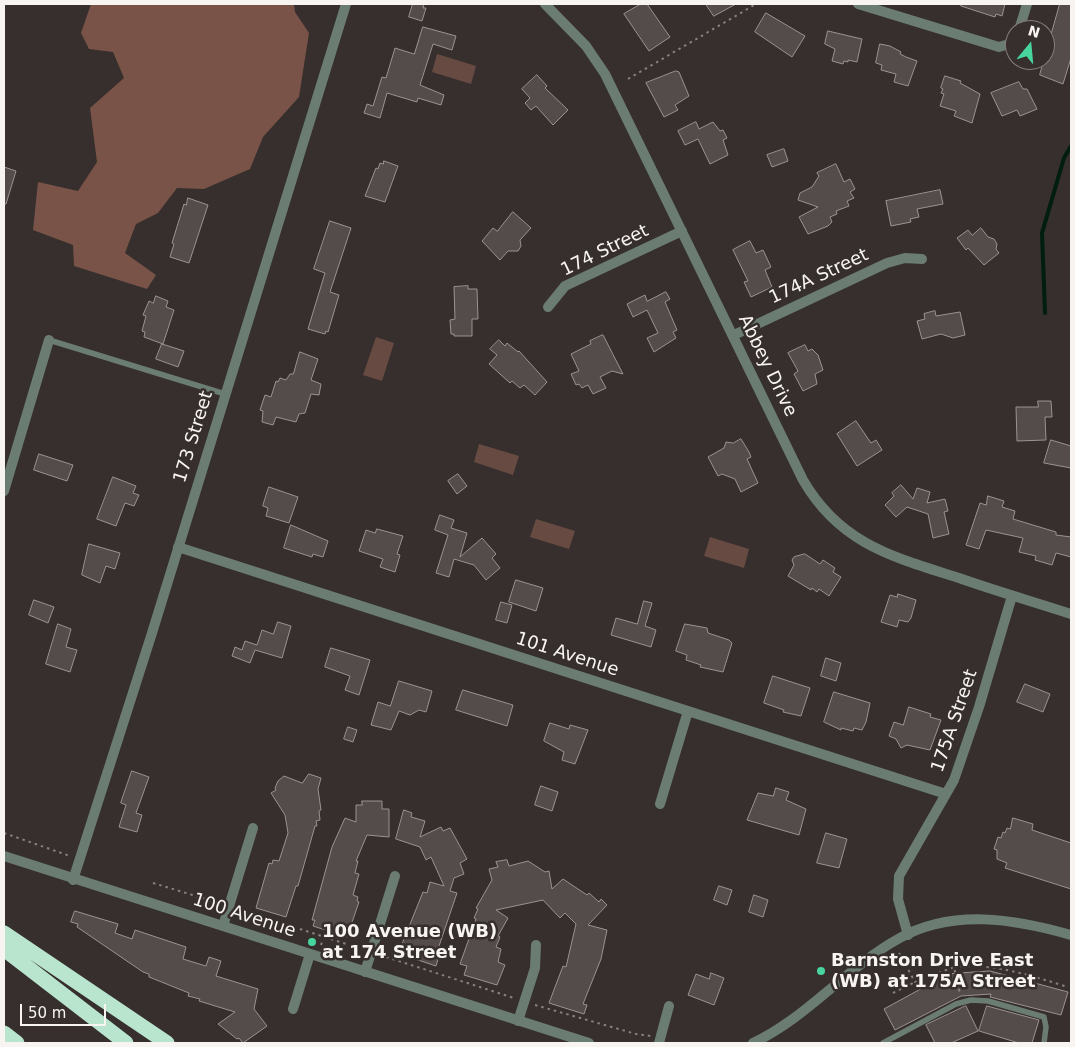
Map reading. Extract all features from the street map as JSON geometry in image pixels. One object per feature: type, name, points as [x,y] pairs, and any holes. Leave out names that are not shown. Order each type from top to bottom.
[{"type":"highway","points":[[4,933],[167,1043]]},
{"type":"highway","points":[[4,949],[126,1043]]},
{"type":"highway","points":[[4,1033],[17,1043]]},
{"type":"highway","points":[[4,1039],[8,1043]]},
{"type":"street","name":"173 Street","points":[[75,876],[346,4]]},
{"type":"street","name":"Abbey Drive","points":[[545,4],[586,46],[605,74],[734,335],[803,480],[825,512],[857,539],[889,556],[1071,614]]},
{"type":"street","points":[[858,4],[998,47],[1005,44]]},
{"type":"street","points":[[1022,20],[1027,4]]},
{"type":"street","name":"174 Street","points":[[548,307],[565,286],[682,231]]},
{"type":"street","name":"174A Street","points":[[734,335],[886,262],[905,258],[922,259]]},
{"type":"street","points":[[4,491],[49,340]]},
{"type":"street","name":"101 Avenue","points":[[178,547],[946,794]]},
{"type":"street","name":"175A Street","points":[[908,935],[898,899],[899,876],[954,780],[976,716],[1012,596]]},
{"type":"street","points":[[660,804],[688,711]]},
{"type":"street","points":[[223,926],[253,828]]},
{"type":"street","name":"100 Avenue","points":[[4,856],[75,876],[223,926],[589,1043]]},
{"type":"street","points":[[365,972],[395,876]]},
{"type":"street","points":[[753,1043],[805,1011],[898,939],[934,924],[963,920],[1000,920],[1036,925],[1071,935]]},
{"type":"street","points":[[518,1021],[534,968],[536,945]]},
{"type":"street","points":[[293,1009],[310,954]]},
{"type":"street","points":[[660,1040],[669,1006]]},
{"type":"lane","points":[[49,340],[224,394]]},
{"type":"lane","points":[[884,1043],[962,1002],[971,1000],[988,1001],[1039,1014],[1046,1021],[1044,1043]]},
{"type":"path","points":[[628,79],[756,4]]},
{"type":"path","points":[[4,833],[70,855],[75,876]]},
{"type":"path","points":[[154,883],[222,904]]},
{"type":"path","points":[[244,912],[364,950]]},
{"type":"path","points":[[321,945],[324,936]]},
{"type":"path","points":[[899,953],[915,982]]},
{"type":"path","points":[[378,954],[516,999]]},
{"type":"path","points":[[893,993],[954,967],[976,965],[995,966],[1068,987]]},
{"type":"path","points":[[954,967],[962,1002]]},
{"type":"path","points":[[540,1007],[660,1040]]},
{"type":"shaded area","points":[[91,4],[294,4],[295,12],[309,33],[299,97],[263,137],[250,169],[204,189],[177,188],[158,213],[136,224],[125,253],[156,275],[147,289],[74,266],[73,245],[33,230],[38,182],[78,191],[97,162],[90,108],[124,78],[113,52],[89,49],[81,33]]},
{"type":"shaded area","points":[[437,54],[476,66],[471,84],[432,72]]},
{"type":"shaded area","points":[[376,337],[394,343],[382,381],[363,375]]},
{"type":"shaded area","points":[[479,444],[519,456],[513,475],[474,462]]},
{"type":"shaded area","points":[[536,519],[575,531],[569,549],[530,537]]},
{"type":"shaded area","points":[[710,537],[749,549],[744,568],[704,556]]},
{"type":"building","points":[[413,4],[424,4],[423,8],[426,8],[422,21],[409,17]]},
{"type":"building","points":[[641,4],[647,4],[670,37],[649,51],[624,14]]},
{"type":"building","points":[[706,4],[736,4],[714,16]]},
{"type":"building","points":[[961,4],[1005,4],[1002,16],[996,14],[995,17],[961,6]]},
{"type":"building","points":[[1060,4],[1071,4],[1071,58],[1063,84],[1040,75],[1041,70],[1055,70],[1055,22]]},
{"type":"building","points":[[766,13],[805,36],[792,57],[755,32]]},
{"type":"building","points":[[423,27],[456,36],[452,50],[433,44],[420,85],[444,95],[441,105],[418,98],[417,102],[387,93],[380,118],[364,113],[367,104],[373,106],[382,77],[386,78],[395,48],[414,54]]},
{"type":"building","points":[[828,31],[862,39],[857,62],[848,60],[848,62],[844,61],[843,64],[832,61],[835,49],[825,44]]},
{"type":"building","points":[[880,44],[890,46],[901,52],[900,54],[917,61],[908,86],[894,82],[896,74],[881,70],[882,65],[876,63]]},
{"type":"building","points":[[676,71],[679,72],[689,96],[675,105],[678,110],[664,117],[646,83]]},
{"type":"building","points":[[537,75],[547,86],[545,88],[568,110],[553,125],[536,106],[531,110],[525,103],[530,98],[522,89]]},
{"type":"building","points":[[945,76],[961,81],[960,83],[980,94],[972,123],[954,116],[956,111],[940,106],[944,94],[941,93],[943,89],[941,88]]},
{"type":"building","points":[[1019,82],[1023,89],[1027,89],[1037,109],[1020,116],[1017,110],[1002,116],[991,93]]},
{"type":"building","points":[[696,122],[699,129],[713,122],[720,131],[723,130],[727,138],[723,140],[728,155],[710,164],[698,139],[685,145],[678,131]]},
{"type":"building","points":[[784,149],[788,161],[772,167],[767,155]]},
{"type":"building","points":[[384,161],[398,166],[385,202],[365,196],[376,168],[378,169],[380,163],[383,164]]},
{"type":"building","points":[[836,164],[844,182],[850,179],[855,189],[850,192],[854,198],[847,201],[849,206],[836,211],[837,214],[830,217],[832,222],[828,226],[808,234],[799,217],[818,207],[798,200],[800,193],[812,187],[819,176],[817,173]]},
{"type":"building","points":[[4,167],[16,171],[6,204],[4,204]]},
{"type":"building","points":[[940,190],[943,204],[917,209],[919,217],[910,219],[911,222],[891,226],[886,201]]},
{"type":"building","points":[[188,198],[208,205],[189,263],[170,257],[174,244],[172,243],[184,204],[186,205]]},
{"type":"building","points":[[513,212],[531,228],[520,240],[521,246],[518,251],[508,251],[500,260],[482,241],[493,228],[497,231]]},
{"type":"building","points":[[330,221],[351,228],[330,292],[339,295],[328,332],[326,331],[325,334],[308,329],[325,273],[314,269]]},
{"type":"building","points":[[981,228],[988,237],[994,239],[999,253],[984,265],[968,248],[966,250],[957,238],[968,230],[972,235]]},
{"type":"building","points":[[750,241],[756,253],[763,250],[771,267],[765,270],[772,287],[751,297],[744,282],[748,281],[733,250]]},
{"type":"building","points":[[468,286],[468,289],[477,289],[478,319],[472,319],[472,336],[454,336],[454,334],[451,334],[450,320],[455,319],[454,287]]},
{"type":"building","points":[[666,292],[670,299],[665,302],[677,330],[673,332],[676,338],[654,352],[647,338],[658,333],[647,310],[633,317],[627,304],[645,295],[647,301]]},
{"type":"building","points":[[156,296],[168,301],[166,307],[174,310],[163,344],[144,337],[145,332],[142,331],[146,316],[143,315],[149,301],[153,303]]},
{"type":"building","points":[[935,311],[936,316],[960,312],[965,335],[953,338],[941,334],[922,339],[917,321],[925,319],[924,314]]},
{"type":"building","points":[[603,335],[623,374],[612,371],[600,377],[606,388],[593,394],[588,385],[582,388],[579,384],[576,385],[571,374],[579,371],[571,354],[591,344],[590,341]]},
{"type":"building","points":[[499,340],[505,346],[507,343],[519,351],[547,382],[535,395],[524,385],[520,388],[512,381],[510,383],[489,364],[497,355],[490,349]]},
{"type":"building","points":[[162,344],[184,351],[178,367],[156,359]]},
{"type":"building","points":[[805,345],[808,351],[812,349],[818,355],[823,370],[815,374],[817,384],[803,391],[794,374],[798,371],[788,353]]},
{"type":"building","points":[[300,352],[318,359],[311,380],[321,384],[319,395],[311,394],[305,413],[299,414],[296,422],[276,417],[273,425],[262,422],[263,411],[260,410],[265,395],[271,397],[276,381],[278,382],[280,378],[286,380],[290,374],[293,374]]},
{"type":"building","points":[[1038,401],[1051,401],[1052,417],[1045,417],[1046,440],[1017,441],[1016,407],[1038,407]]},
{"type":"building","points":[[856,421],[871,443],[876,440],[882,450],[857,466],[837,434]]},
{"type":"building","points":[[741,439],[751,457],[747,459],[758,483],[741,492],[735,479],[722,474],[718,476],[708,457],[724,448],[726,442],[733,443]]},
{"type":"building","points":[[1051,440],[1071,446],[1071,468],[1044,463]]},
{"type":"building","points":[[39,454],[73,465],[67,481],[34,470]]},
{"type":"building","points":[[458,474],[467,486],[457,494],[448,481]]},
{"type":"building","points":[[113,477],[136,486],[133,493],[139,495],[134,506],[125,503],[116,526],[97,519]]},
{"type":"building","points":[[901,485],[913,499],[917,488],[930,492],[927,503],[945,499],[948,511],[944,512],[949,534],[933,538],[928,514],[907,507],[896,517],[885,505],[894,496],[892,493]]},
{"type":"building","points":[[269,487],[298,497],[289,523],[266,516],[268,508],[263,506]]},
{"type":"building","points":[[988,496],[1004,501],[1002,507],[1015,511],[1013,519],[1056,532],[1056,535],[1071,537],[1071,557],[1056,553],[1052,565],[1035,560],[1036,556],[1019,552],[1023,538],[986,530],[979,549],[966,545],[980,503],[986,505]]},
{"type":"building","points":[[440,515],[454,520],[451,528],[467,533],[460,557],[482,538],[496,554],[492,558],[500,568],[486,580],[474,565],[454,559],[449,577],[436,573],[448,535],[435,530]]},
{"type":"building","points":[[291,525],[328,541],[323,557],[313,554],[312,557],[284,548]]},
{"type":"building","points":[[377,529],[403,536],[397,554],[400,555],[395,572],[380,567],[383,559],[359,551],[366,530],[375,533]]},
{"type":"building","points":[[89,544],[120,553],[115,569],[106,566],[100,583],[82,575]]},
{"type":"building","points":[[805,554],[820,564],[823,560],[835,568],[833,572],[841,577],[829,596],[819,589],[817,592],[812,588],[811,590],[788,576],[794,565],[792,560],[794,557]]},
{"type":"building","points":[[516,580],[543,588],[536,611],[509,602]]},
{"type":"building","points":[[898,594],[916,600],[911,618],[908,622],[899,620],[897,627],[881,622],[890,595],[897,597]]},
{"type":"building","points":[[34,600],[54,607],[48,623],[29,615]]},
{"type":"building","points":[[644,601],[652,603],[645,626],[656,630],[651,647],[611,635],[616,618],[637,624]]},
{"type":"building","points":[[501,602],[512,605],[507,623],[496,620]]},
{"type":"building","points":[[278,622],[291,626],[282,658],[255,650],[250,663],[232,656],[235,647],[242,650],[245,641],[257,645],[262,630],[273,634]]},
{"type":"building","points":[[58,624],[71,629],[66,647],[77,650],[70,672],[46,664]]},
{"type":"building","points":[[685,624],[707,628],[708,633],[729,640],[732,643],[723,672],[700,667],[701,665],[686,660],[687,655],[676,651]]},
{"type":"building","points":[[331,648],[370,660],[359,695],[345,690],[350,676],[325,667]]},
{"type":"building","points":[[826,658],[841,663],[836,681],[821,676]]},
{"type":"building","points":[[773,676],[810,688],[801,716],[783,712],[784,710],[764,703]]},
{"type":"building","points":[[399,681],[432,691],[426,712],[419,710],[410,715],[399,711],[391,730],[371,725],[378,702],[390,706]]},
{"type":"building","points":[[1025,684],[1050,694],[1043,712],[1017,702]]},
{"type":"building","points":[[463,690],[513,705],[507,726],[456,710]]},
{"type":"building","points":[[834,692],[870,703],[866,722],[862,730],[854,728],[853,731],[841,728],[841,730],[824,722]]},
{"type":"building","points":[[909,707],[931,714],[930,717],[941,720],[930,750],[907,745],[901,748],[896,739],[889,736],[894,722],[903,725]]},
{"type":"building","points":[[550,723],[569,729],[570,725],[588,730],[575,764],[562,760],[564,752],[544,741]]},
{"type":"building","points":[[348,727],[357,730],[353,742],[344,739]]},
{"type":"building","points":[[132,771],[149,777],[136,813],[142,815],[137,832],[119,827],[126,805],[121,803]]},
{"type":"building","points":[[309,774],[321,778],[318,789],[321,810],[319,811],[320,820],[316,821],[317,826],[315,826],[298,886],[296,886],[286,917],[256,908],[269,863],[272,864],[273,860],[279,861],[288,833],[285,815],[271,793],[276,790],[278,781],[284,776],[302,783]]},
{"type":"building","points":[[541,786],[558,792],[552,811],[535,805]]},
{"type":"building","points":[[776,788],[789,792],[786,800],[806,809],[799,835],[747,820],[758,793],[773,796]]},
{"type":"building","points":[[362,801],[382,801],[382,809],[389,809],[389,837],[367,835],[356,861],[358,861],[355,873],[359,874],[353,895],[358,897],[357,901],[359,902],[347,937],[313,926],[315,920],[312,920],[332,847],[345,818],[356,822],[356,805],[362,805]]},
{"type":"building","points":[[404,810],[412,813],[411,817],[425,821],[420,837],[441,827],[443,831],[450,828],[467,859],[460,863],[464,874],[454,878],[450,891],[457,893],[436,955],[439,956],[436,966],[403,955],[406,946],[402,944],[423,892],[427,893],[430,882],[444,886],[431,857],[426,860],[420,847],[396,839]]},
{"type":"building","points":[[1013,818],[1033,824],[1032,830],[1071,843],[1071,889],[1005,868],[1007,863],[997,859],[997,850],[994,849],[998,837],[1001,838],[1007,828],[1010,829]]},
{"type":"building","points":[[826,833],[847,839],[839,868],[817,863]]},
{"type":"building","points":[[507,860],[509,866],[528,861],[545,872],[549,871],[552,889],[563,879],[587,895],[589,893],[599,902],[601,899],[607,905],[588,925],[607,930],[601,959],[583,1004],[587,1005],[584,1014],[549,1003],[563,966],[566,967],[576,924],[565,913],[560,918],[543,900],[496,910],[508,918],[498,936],[500,937],[496,947],[501,949],[498,962],[505,965],[497,985],[464,975],[467,966],[460,964],[476,919],[474,918],[478,909],[476,908],[492,880],[489,869],[498,867],[496,862]]},
{"type":"building","points":[[719,886],[732,890],[727,905],[714,900]]},
{"type":"building","points":[[754,895],[768,900],[763,917],[749,912]]},
{"type":"building","points":[[75,911],[118,924],[115,933],[132,939],[135,930],[186,947],[183,959],[206,966],[209,957],[221,961],[216,976],[258,989],[254,1009],[267,1026],[243,1043],[239,1038],[237,1039],[218,1024],[235,1012],[199,1001],[200,999],[188,996],[189,993],[149,977],[149,974],[143,972],[77,927],[78,924],[71,922]]},
{"type":"building","points":[[990,971],[1068,992],[1061,1015],[990,997],[991,994],[961,996],[895,1030],[884,1009],[948,974]]},
{"type":"building","points":[[711,973],[724,978],[714,1005],[688,995],[696,974],[709,979]]},
{"type":"building","points":[[966,1006],[978,1031],[951,1043],[935,1043],[926,1025]]},
{"type":"building","points":[[987,1006],[1039,1020],[1032,1043],[1019,1043],[979,1031]]},
{"type":"waterway","points":[[1045,313],[1042,233],[1064,158],[1071,146]]},
{"type":"place","name":"100 Avenue (WB) at 174 Street","points":[[312,942]]},
{"type":"place","name":"Barnston Drive East (WB) at 175A Street","points":[[821,971]]}]
